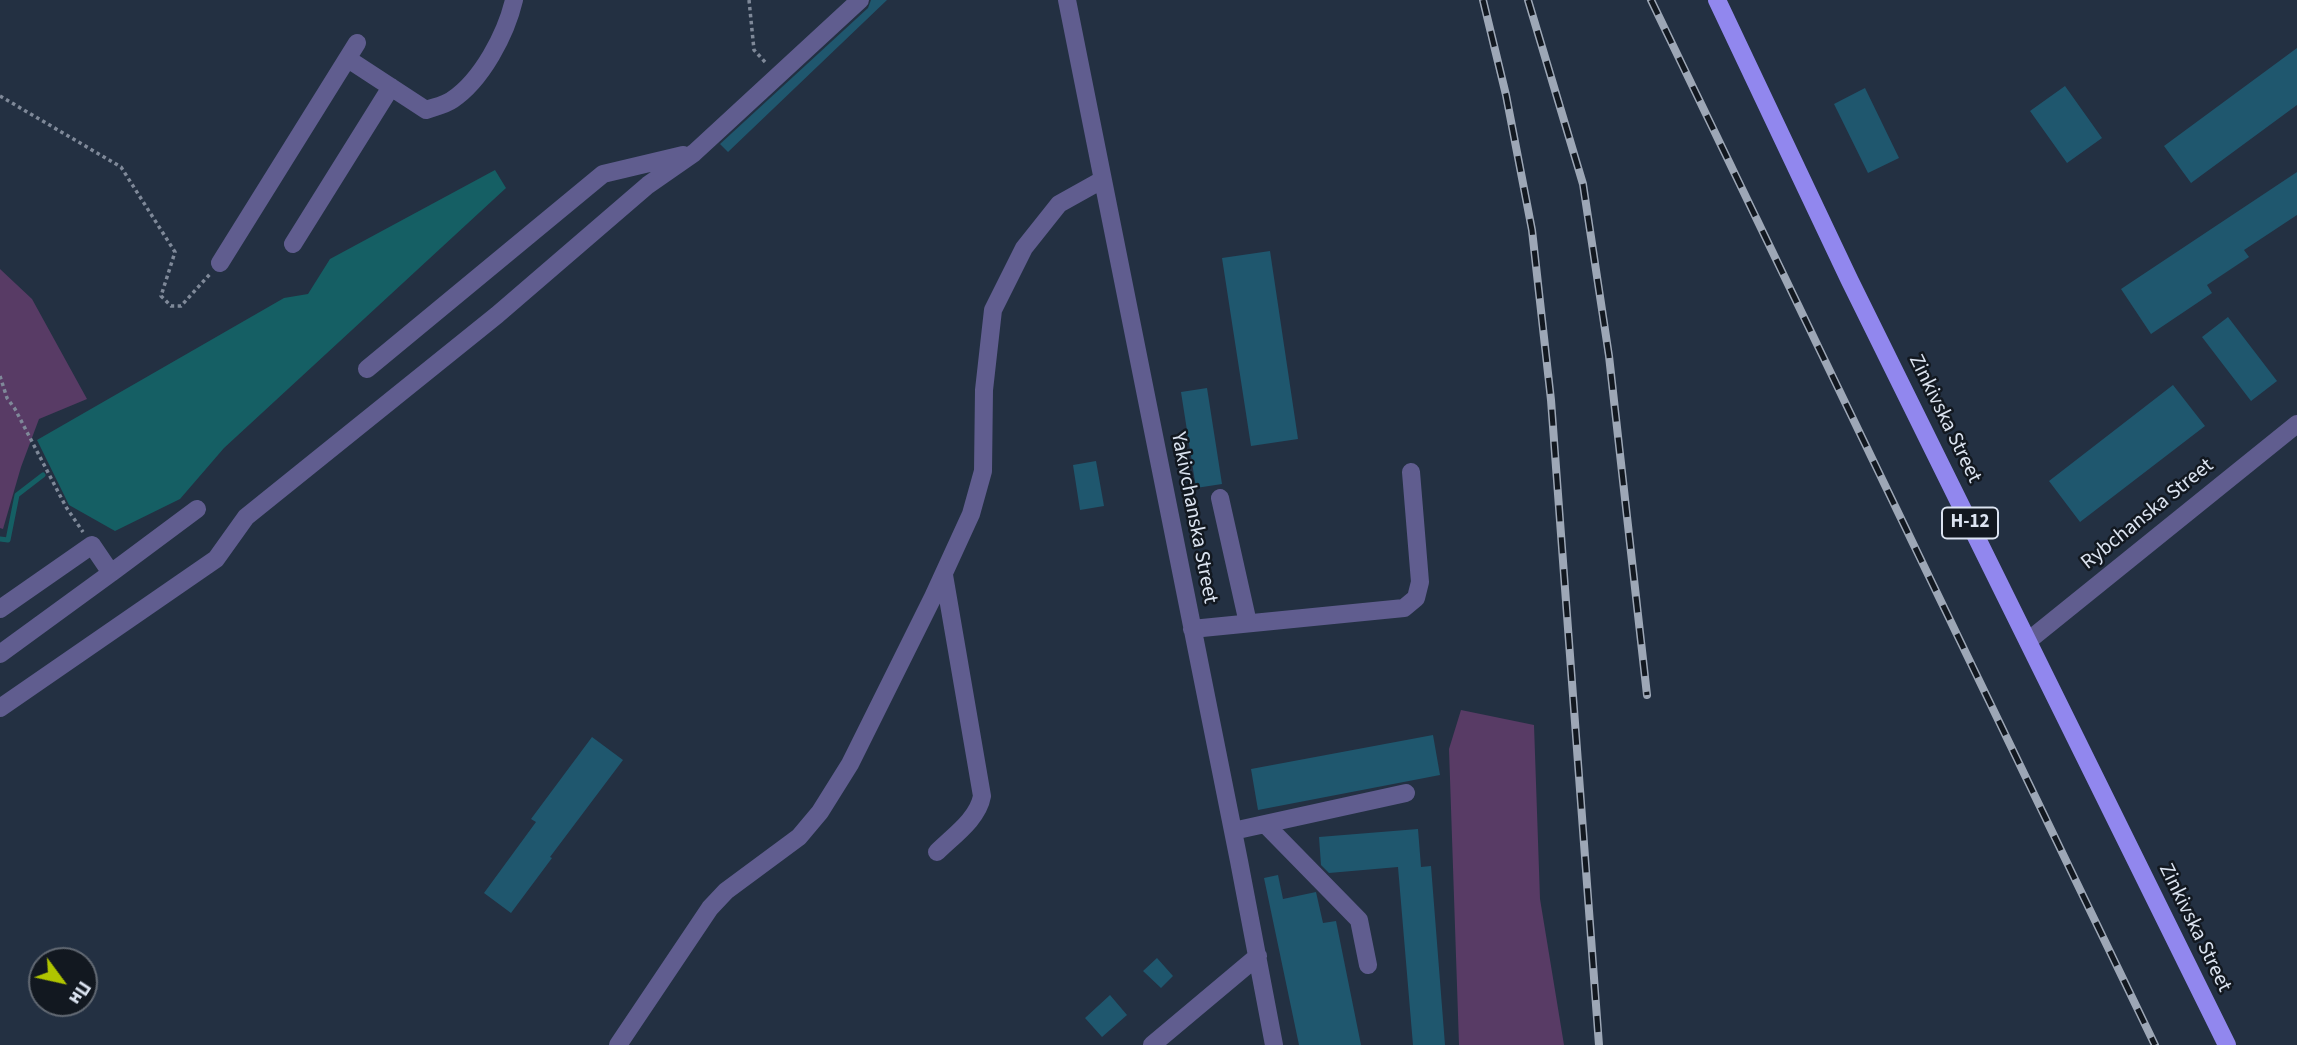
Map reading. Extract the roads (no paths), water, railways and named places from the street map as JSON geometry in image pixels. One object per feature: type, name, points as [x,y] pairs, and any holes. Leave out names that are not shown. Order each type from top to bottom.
[{"type":"main road","name":"Zinkivska Street","points":[[1717,0],[1849,279],[2227,1045]]},
{"type":"street","points":[[348,60],[426,110],[452,100],[487,65],[510,16],[514,0]]},
{"type":"street","points":[[0,708],[216,559],[246,517],[497,315],[648,185],[694,153],[860,0]]},
{"type":"street","name":"Yakivchanska Street","points":[[1067,0],[1274,1045]]},
{"type":"street","points":[[220,263],[357,43]]},
{"type":"street","points":[[293,244],[391,87]]},
{"type":"street","points":[[367,369],[603,174],[694,153]]},
{"type":"street","points":[[618,1045],[710,908],[726,891],[799,838],[820,812],[850,764],[971,514],[983,471],[984,390],[993,310],[1024,248],[1059,204],[1102,180]]},
{"type":"street","name":"Rybchanska Street","points":[[2028,641],[2297,424]]},
{"type":"street","points":[[1192,629],[1404,608],[1416,597],[1420,582],[1411,472]]},
{"type":"street","points":[[1220,498],[1248,623]]},
{"type":"street","points":[[0,654],[197,509]]},
{"type":"street","points":[[0,609],[92,545],[111,573]]},
{"type":"street","points":[[937,852],[973,816],[980,807],[982,796],[943,575]]},
{"type":"street","points":[[1233,831],[1406,793]]},
{"type":"street","points":[[1266,825],[1359,920],[1368,965]]},
{"type":"street","points":[[1152,1045],[1258,956]]},
{"type":"waterway","points":[[0,539],[8,540],[17,495],[43,475]]},
{"type":"railway","points":[[1483,0],[1506,95],[1532,230],[1551,400],[1599,1045]]},
{"type":"railway","points":[[1528,0],[1583,184],[1609,356],[1647,695]]},
{"type":"railway","points":[[1651,0],[2155,1045]]}]
